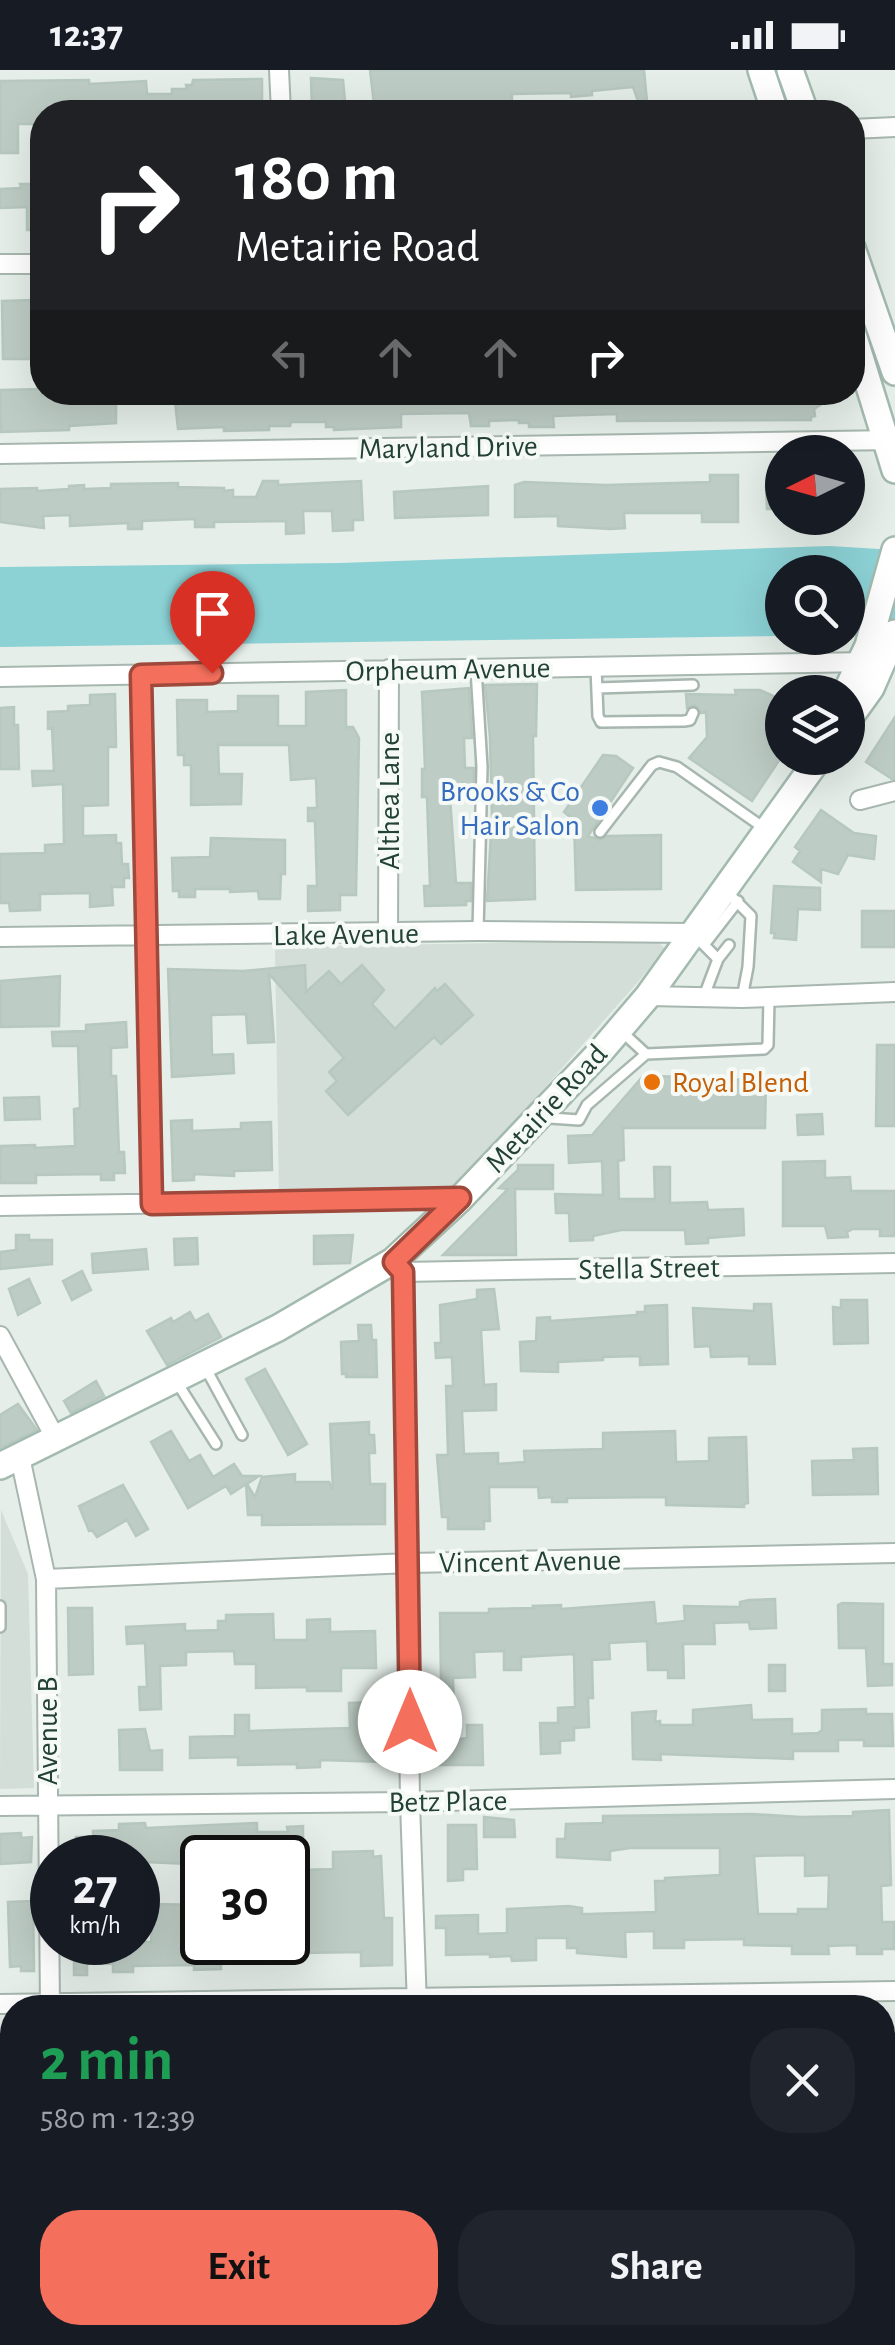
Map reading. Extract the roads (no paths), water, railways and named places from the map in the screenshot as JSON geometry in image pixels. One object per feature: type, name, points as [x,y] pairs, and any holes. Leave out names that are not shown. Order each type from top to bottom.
[{"type":"main road","points":[[761,70],[772,100]]},
{"type":"main road","points":[[790,70],[801,100]]},
{"type":"main road","points":[[865,285],[895,372]]},
{"type":"main road","points":[[865,367],[891,440],[895,470]]},
{"type":"main road","points":[[865,686],[882,652],[895,550]]},
{"type":"main road","points":[[861,675],[882,652]]},
{"type":"main road","name":"Metairie Road","points":[[10,1461],[398,1267],[698,939],[731,895],[766,830],[805,775]]},
{"type":"street","points":[[279,70],[280,100]]},
{"type":"street","points":[[865,129],[895,127]]},
{"type":"street","points":[[0,264],[30,264]]},
{"type":"street","name":"Maryland Drive","points":[[0,454],[891,440]]},
{"type":"street","name":"Orpheum Avenue","points":[[0,677],[693,665],[882,652]]},
{"type":"street","name":"Althea Lane","points":[[388,933],[389,670]]},
{"type":"street","points":[[141,675],[152,1204]]},
{"type":"street","points":[[860,800],[895,790]]},
{"type":"street","name":"Lake Avenue","points":[[0,937],[478,932],[698,939]]},
{"type":"street","points":[[648,996],[742,998],[895,992]]},
{"type":"street","points":[[0,1206],[460,1198]]},
{"type":"street","name":"Stella Street","points":[[398,1267],[895,1263]]},
{"type":"street","points":[[398,1267],[409,1563],[410,1802],[417,1995]]},
{"type":"street","points":[[0,1336],[56,1438]]},
{"type":"street","name":"Avenue B","points":[[10,1461],[46,1579],[49,1995]]},
{"type":"street","name":"Vincent Avenue","points":[[46,1579],[409,1563],[895,1554]]},
{"type":"street","name":"Betz Place","points":[[0,1806],[410,1802],[895,1789]]},
{"type":"street","points":[[721,1995],[895,1991]]},
{"type":"lane","points":[[596,688],[693,690],[693,665]]},
{"type":"lane","points":[[596,666],[598,716],[608,724],[684,721],[690,720],[693,713]]},
{"type":"lane","points":[[476,668],[482,766],[478,932]]},
{"type":"lane","points":[[600,832],[652,765],[659,762],[677,767],[766,830]]},
{"type":"lane","points":[[731,895],[751,916],[742,998]]},
{"type":"lane","points":[[744,925],[751,916]]},
{"type":"lane","points":[[698,939],[718,960]]},
{"type":"lane","points":[[704,996],[718,960],[730,945]]},
{"type":"lane","points":[[542,1112],[550,1118],[579,1120],[587,1105],[646,1054],[764,1048],[768,1044],[769,996]]},
{"type":"lane","points":[[619,1029],[646,1054]]},
{"type":"lane","points":[[204,1364],[242,1434]]},
{"type":"lane","points":[[174,1379],[216,1444]]},
{"type":"lane","points":[[0,1606],[0,1627]]},
{"type":"water","points":[[830,546],[895,550],[895,637],[865,636],[865,555],[765,555],[765,636],[0,647],[0,567],[340,563]]},
{"type":"place","name":"Brooks & Co Hair Salon","points":[[600,808]]},
{"type":"place","name":"Royal Blend","points":[[652,1082]]}]
